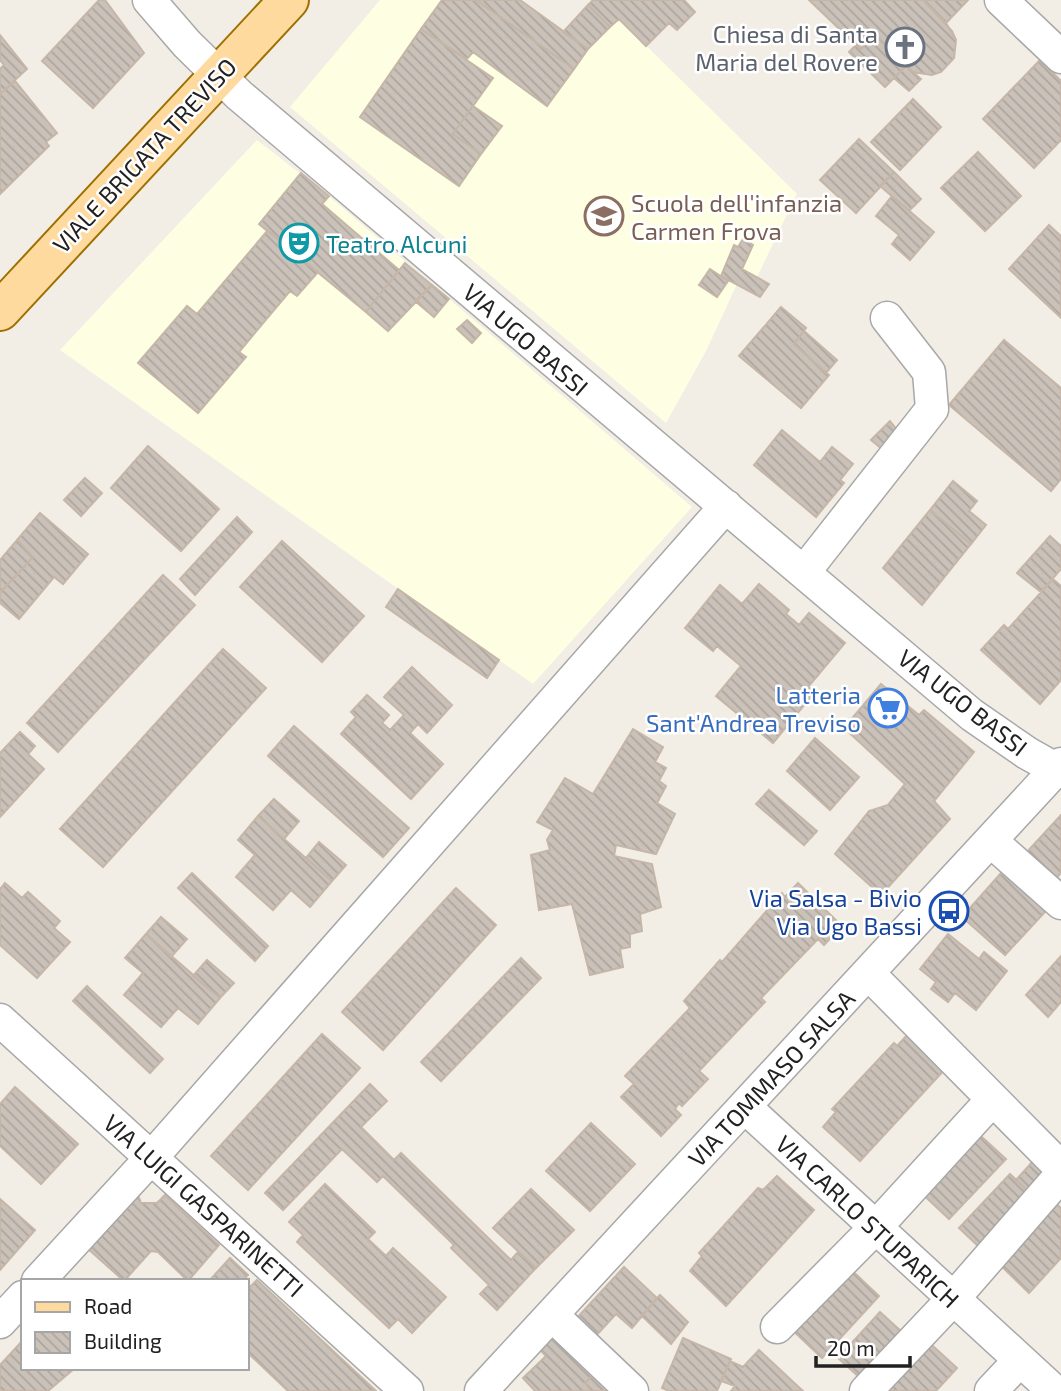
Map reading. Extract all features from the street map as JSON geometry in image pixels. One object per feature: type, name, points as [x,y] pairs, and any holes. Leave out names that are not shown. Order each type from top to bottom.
[{"type":"main road","name":"VIALE BRIGATA TREVISO","points":[[0,311],[289,0]]},
{"type":"street","name":"VIA UGO BASSI","points":[[149,0],[218,75],[630,428],[972,715],[1059,769]]},
{"type":"street","points":[[1001,0],[1061,57]]},
{"type":"street","points":[[804,572],[932,410],[929,372],[887,318]]},
{"type":"street","points":[[40,1279],[152,1157],[726,506]]},
{"type":"street","name":"VIA TOMMASO SALSA","points":[[481,1391],[1059,769]]},
{"type":"street","points":[[992,841],[1061,903]]},
{"type":"street","points":[[868,973],[1061,1168]]},
{"type":"street","name":"VIA LUIGI GASPARINETTI","points":[[0,1020],[407,1391]]},
{"type":"street","points":[[777,1327],[875,1228],[992,1100]]},
{"type":"street","name":"VIA CARLO STUPARICH","points":[[745,1107],[1054,1391]]},
{"type":"street","points":[[866,1391],[953,1299],[1061,1175]]},
{"type":"street","points":[[0,1322],[21,1299]]},
{"type":"street","points":[[552,1315],[632,1391]]},
{"type":"street","points":[[991,1391],[1020,1360]]},
{"type":"shaded area","name":"Scuola dell'infanzia Carmen Frova","points":[[380,0],[520,0],[588,49],[619,19],[797,194],[757,277],[742,269],[753,245],[743,239],[738,247],[737,284],[706,351],[666,423],[290,107]]},
{"type":"shaded area","points":[[257,140],[329,196],[692,507],[533,684],[60,350]]},
{"type":"building","points":[[99,0],[105,0],[144,53],[93,108],[42,61]]},
{"type":"building","points":[[442,0],[476,0],[574,69],[547,106],[473,52],[467,59],[421,29]]},
{"type":"building","points":[[476,0],[520,0],[588,49],[574,69]]},
{"type":"building","points":[[593,0],[684,0],[695,12],[677,30],[669,23],[646,46],[619,19],[610,27],[588,5]]},
{"type":"building","name":"Chiesa di Santa Maria del Rovere","points":[[809,0],[968,0],[946,23],[956,40],[954,58],[941,72],[932,75],[913,72],[921,79],[909,91],[894,78],[885,87],[849,52],[856,45]]},
{"type":"building","name":"Chiesa di Santa Maria del Rovere","points":[[809,0],[923,0],[952,31],[956,40],[954,58],[941,72],[932,75],[913,72],[875,34],[861,49]]},
{"type":"building","points":[[923,0],[968,0],[946,23]]},
{"type":"building","points":[[588,5],[610,27],[588,49],[563,32]]},
{"type":"building","points":[[421,29],[493,78],[453,134],[481,154],[459,186],[360,117]]},
{"type":"building","points":[[875,34],[906,66],[885,87],[849,52],[856,45],[861,49]]},
{"type":"building","points":[[0,35],[27,69],[0,94],[0,69],[4,65],[0,60]]},
{"type":"building","points":[[1040,60],[1061,81],[1061,140],[1034,168],[983,119]]},
{"type":"building","points":[[906,66],[921,79],[909,91],[894,78]]},
{"type":"building","points":[[15,81],[57,133],[46,142],[49,146],[0,194],[0,94]]},
{"type":"building","points":[[913,99],[941,127],[900,170],[871,142]]},
{"type":"building","points":[[473,106],[502,126],[481,154],[453,134]]},
{"type":"building","points":[[859,139],[894,172],[856,213],[820,180]]},
{"type":"building","points":[[978,152],[1021,196],[985,231],[941,188]]},
{"type":"building","points":[[894,172],[921,199],[909,211],[880,186]]},
{"type":"building","points":[[301,173],[329,196],[322,204],[399,270],[366,312],[259,224]]},
{"type":"building","points":[[892,196],[934,232],[910,260],[892,244],[899,235],[876,216]]},
{"type":"building","points":[[1049,225],[1061,236],[1061,318],[1009,269]]},
{"type":"building","points":[[268,230],[318,272],[297,296],[290,291],[239,352],[246,357],[198,413],[138,363],[187,306],[197,314]]},
{"type":"building","points":[[743,239],[753,245],[742,269],[769,284],[760,297],[721,276],[734,245],[738,247]]},
{"type":"building","points":[[405,263],[432,285],[388,331],[366,312]]},
{"type":"building","points":[[710,269],[728,281],[717,297],[699,285]]},
{"type":"building","points":[[432,285],[449,299],[434,317],[415,301]]},
{"type":"building","points":[[781,307],[806,328],[794,344],[829,375],[801,408],[739,356]]},
{"type":"building","points":[[467,320],[481,333],[472,343],[457,329]]},
{"type":"building","points":[[804,331],[837,360],[826,373],[794,344]]},
{"type":"building","points":[[1004,340],[1061,388],[1061,479],[1051,491],[949,405]]},
{"type":"building","points":[[890,421],[897,430],[882,449],[871,440]]},
{"type":"building","points":[[782,430],[820,462],[832,447],[853,464],[840,480],[844,483],[816,517],[754,465]]},
{"type":"building","points":[[148,446],[219,509],[181,551],[111,488]]},
{"type":"building","points":[[85,478],[102,493],[81,516],[64,500]]},
{"type":"building","points":[[953,481],[977,501],[969,511],[986,525],[971,544],[930,510]]},
{"type":"building","points":[[930,510],[971,544],[922,605],[883,568]]},
{"type":"building","points":[[40,513],[88,554],[63,584],[54,577],[19,619],[0,603],[0,593],[33,557],[17,540]]},
{"type":"building","points":[[237,517],[252,532],[195,595],[180,579]]},
{"type":"building","points":[[1050,536],[1061,546],[1061,569],[1041,592],[1017,573]]},
{"type":"building","points":[[17,540],[33,557],[0,593],[0,560]]},
{"type":"building","points":[[282,541],[364,616],[322,662],[240,587]]},
{"type":"building","points":[[163,575],[195,605],[58,752],[27,723]]},
{"type":"building","points":[[1053,579],[1061,586],[1061,680],[1040,704],[981,650],[1004,625],[1008,629]]},
{"type":"building","points":[[759,584],[789,610],[786,614],[799,625],[809,613],[845,643],[808,687],[815,692],[773,743],[716,696],[741,666],[717,646],[713,651],[685,628],[720,585],[742,604]]},
{"type":"building","points":[[398,589],[499,660],[487,678],[386,607]]},
{"type":"building","points":[[223,649],[266,688],[103,867],[60,829]]},
{"type":"building","points":[[412,667],[452,705],[427,733],[418,724],[410,733],[443,764],[411,799],[341,734],[356,717],[351,712],[367,695],[389,715],[382,723],[390,730],[404,715],[384,697]]},
{"type":"building","points":[[881,684],[919,715],[924,710],[974,752],[934,801],[950,819],[881,895],[835,854],[869,811],[888,805],[905,784],[844,728]]},
{"type":"building","points":[[294,726],[409,828],[383,857],[268,756]]},
{"type":"building","points":[[633,729],[663,747],[655,762],[666,768],[659,781],[666,786],[657,803],[675,814],[656,854],[616,845],[614,856],[652,864],[661,907],[640,914],[642,931],[630,934],[630,947],[620,949],[623,967],[590,975],[572,904],[539,910],[531,855],[550,850],[547,840],[553,830],[537,822],[565,778],[593,794]]},
{"type":"building","points":[[20,732],[35,746],[28,754],[44,769],[0,817],[0,753]]},
{"type":"building","points":[[815,738],[859,777],[830,810],[787,771]]},
{"type":"building","points":[[769,790],[817,831],[804,845],[756,804]]},
{"type":"building","points":[[274,799],[299,821],[284,839],[258,816]]},
{"type":"building","points":[[1061,815],[1061,873],[1055,879],[1026,853]]},
{"type":"building","points":[[258,816],[332,881],[310,907],[291,890],[273,910],[236,877],[255,855],[238,840]]},
{"type":"building","points":[[319,842],[346,865],[332,881],[306,858]]},
{"type":"building","points":[[1002,872],[1017,885],[1021,883],[1047,902],[1042,908],[1045,912],[1005,955],[962,917]]},
{"type":"building","points":[[192,873],[268,946],[255,961],[178,888]]},
{"type":"building","points":[[5,883],[22,898],[28,892],[60,921],[54,928],[70,942],[37,978],[0,945],[0,889]]},
{"type":"building","points":[[798,883],[842,926],[824,945],[818,939],[761,998],[765,1002],[699,1071],[708,1079],[682,1106],[679,1103],[675,1109],[681,1115],[661,1136],[621,1097],[634,1084],[625,1076],[690,1008],[684,1001],[720,960],[722,962],[782,893],[785,897]]},
{"type":"building","points":[[456,888],[496,925],[383,1050],[342,1012]]},
{"type":"building","points":[[161,917],[187,939],[171,957],[146,934]]},
{"type":"building","points":[[146,934],[220,998],[198,1024],[178,1008],[161,1027],[124,995],[143,973],[125,958]]},
{"type":"building","points":[[948,934],[979,959],[984,952],[1007,971],[976,1010],[955,993],[948,1002],[931,989],[936,982],[920,969]]},
{"type":"building","points":[[1061,956],[1061,1002],[1048,1017],[1026,995]]},
{"type":"building","points":[[521,958],[541,978],[441,1081],[421,1062]]},
{"type":"building","points":[[207,960],[234,983],[220,998],[193,976]]},
{"type":"building","points":[[87,986],[163,1059],[150,1073],[73,1001]]},
{"type":"building","points":[[910,1032],[947,1067],[860,1161],[823,1127],[836,1112],[832,1109],[894,1043],[897,1046]]},
{"type":"building","points":[[322,1034],[360,1068],[248,1190],[211,1156]]},
{"type":"building","points":[[370,1084],[387,1101],[361,1127],[394,1160],[401,1153],[511,1260],[518,1252],[536,1268],[497,1310],[480,1294],[489,1285],[451,1248],[454,1245],[383,1176],[377,1182],[342,1149],[283,1210],[265,1193]]},
{"type":"building","points":[[15,1087],[78,1144],[41,1184],[0,1146],[0,1104]]},
{"type":"building","points":[[591,1123],[635,1164],[590,1211],[546,1171]]},
{"type":"building","points":[[971,1127],[1006,1159],[949,1219],[914,1186]]},
{"type":"building","points":[[1034,1160],[1047,1171],[1028,1191],[1016,1180]]},
{"type":"building","points":[[1010,1174],[1028,1191],[979,1247],[959,1228]]},
{"type":"building","points":[[777,1176],[814,1210],[726,1306],[690,1271],[702,1256],[699,1253],[758,1188],[763,1190]]},
{"type":"building","points":[[325,1184],[375,1232],[368,1239],[386,1256],[393,1248],[446,1297],[412,1333],[398,1319],[389,1328],[297,1242],[303,1235],[289,1222]]},
{"type":"building","points":[[531,1189],[574,1230],[536,1268],[493,1228]]},
{"type":"building","points":[[138,1195],[141,1203],[157,1203],[165,1195],[219,1245],[190,1279],[186,1279],[158,1252],[151,1251],[126,1279],[122,1279],[87,1248]]},
{"type":"building","points":[[1048,1196],[1061,1208],[1061,1258],[1029,1293],[993,1258]]},
{"type":"building","points":[[0,1199],[35,1230],[0,1270]]},
{"type":"building","points":[[230,1258],[248,1275],[244,1279],[211,1279]]},
{"type":"building","points":[[844,1263],[879,1296],[822,1358],[787,1325]]},
{"type":"building","points":[[624,1267],[657,1298],[632,1328],[616,1314],[593,1339],[575,1320]]},
{"type":"building","points":[[257,1280],[376,1391],[288,1391],[248,1353],[248,1289]]},
{"type":"building","points":[[660,1295],[688,1322],[671,1344],[642,1316]]},
{"type":"building","points":[[880,1312],[901,1331],[859,1377],[838,1358]]},
{"type":"building","points":[[558,1330],[598,1370],[585,1383],[591,1391],[535,1391],[523,1378],[546,1356],[539,1349]]},
{"type":"building","points":[[922,1336],[957,1368],[936,1391],[871,1391]]},
{"type":"building","points":[[683,1338],[731,1359],[717,1391],[669,1391],[662,1388]]},
{"type":"building","points":[[21,1342],[21,1370],[73,1370],[48,1391],[0,1391],[0,1365]]},
{"type":"building","points":[[759,1350],[803,1391],[731,1391],[735,1386],[721,1381],[730,1361],[743,1367]]},
{"type":"building","points":[[598,1370],[617,1391],[591,1391],[585,1383]]},
{"type":"place","name":"Chiesa di Santa Maria del Rovere","points":[[905,47]]},
{"type":"place","name":"Scuola dell'infanzia Carmen Frova","points":[[604,216]]},
{"type":"place","name":"Teatro Alcuni","points":[[299,243]]},
{"type":"place","name":"Latteria Sant'Andrea Treviso","points":[[888,708]]},
{"type":"place","name":"Via Salsa - Bivio Via Ugo Bassi","points":[[949,911]]}]
